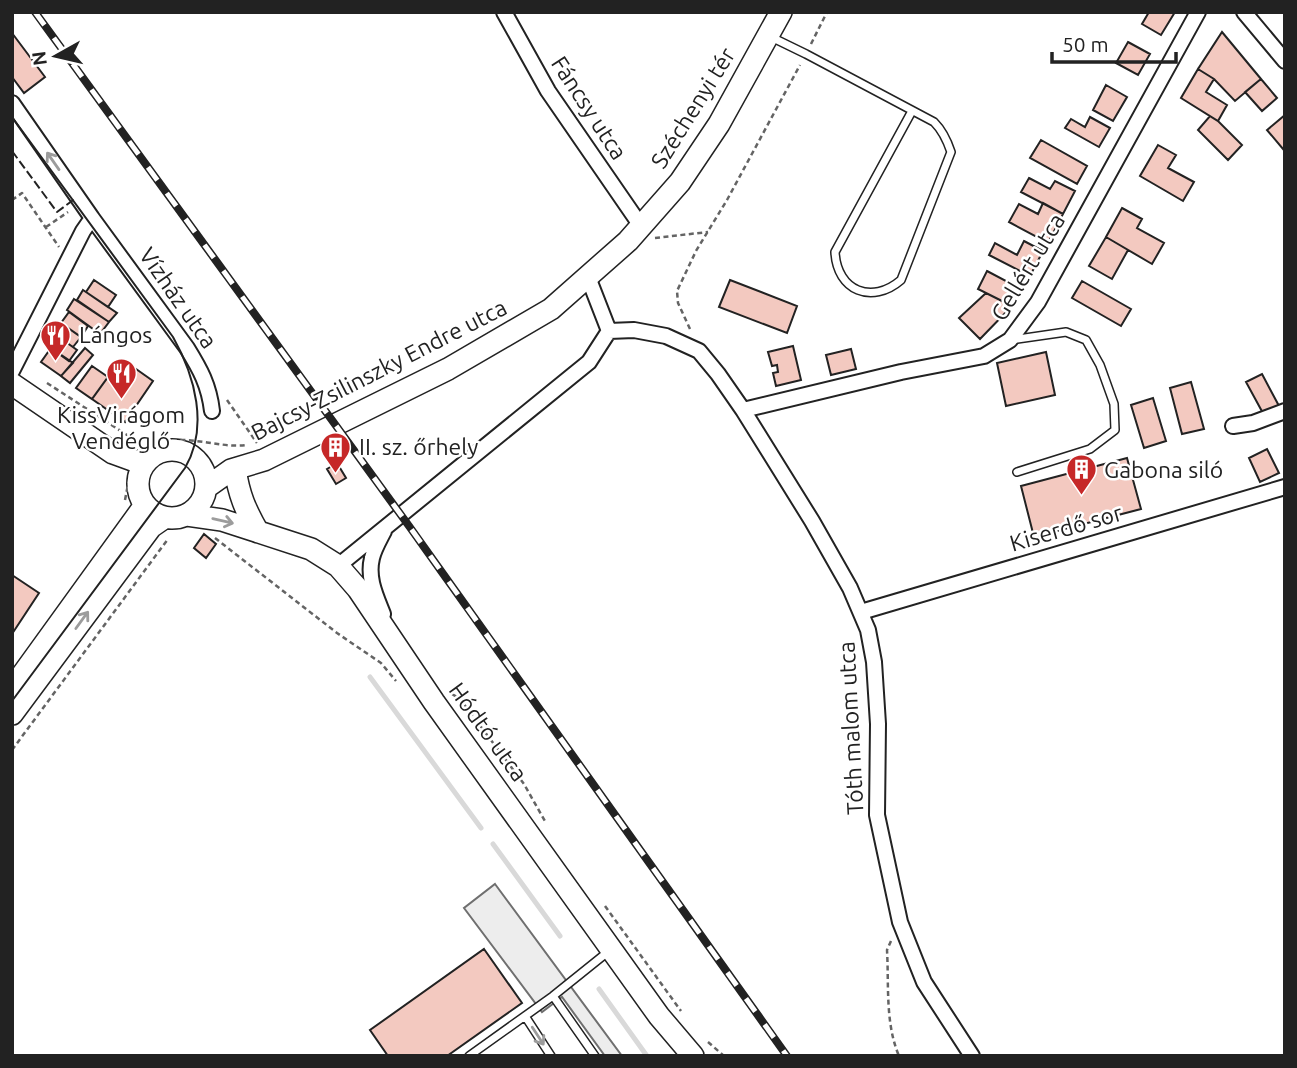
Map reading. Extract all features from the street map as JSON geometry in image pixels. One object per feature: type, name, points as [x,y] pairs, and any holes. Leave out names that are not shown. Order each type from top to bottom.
[{"type":"street","name":"Fáncsy utca","points":[[505,12],[548,90],[634,233]]},
{"type":"street","name":"Széchenyi tér","points":[[634,233],[680,182],[719,124],[781,12]]},
{"type":"street","name":"Gellért utca","points":[[743,410],[901,372],[984,356],[1010,340],[1038,302],[1198,12]]},
{"type":"street","points":[[1244,12],[1285,61]]},
{"type":"street","name":"Vízház utca","points":[[12,103],[199,367],[210,392],[212,411]]},
{"type":"street","points":[[92,218],[68,260],[14,373],[113,453],[153,512],[167,527]]},
{"type":"street","name":"Bajcsy-Zsilinszky Endre utca","points":[[207,487],[233,470],[264,460],[448,369],[551,309],[634,233]]},
{"type":"street","points":[[338,566],[589,362],[609,331],[588,277]]},
{"type":"street","name":"Tóth malom utca","points":[[609,331],[634,330],[666,336],[699,351],[743,410],[850,588],[868,630],[874,662],[878,724],[877,815],[900,922],[924,982],[972,1056]]},
{"type":"street","points":[[1233,426],[1253,423],[1285,411]]},
{"type":"street","points":[[12,714],[151,527],[167,527],[176,519],[197,509],[204,499],[206,475],[201,464],[192,455],[172,449],[142,452],[135,461],[113,453]]},
{"type":"street","points":[[12,689],[141,495],[139,474],[142,452]]},
{"type":"street","name":"Bajcsy-Zsilinszky Endre utca","points":[[201,464],[233,470]]},
{"type":"street","points":[[233,470],[238,492],[258,532]]},
{"type":"street","name":"Kiserdő sor","points":[[861,612],[1285,487]]},
{"type":"street","name":"Hódtó utca","points":[[187,515],[222,520],[311,549],[338,566],[358,589],[434,702],[659,1016],[693,1056]]},
{"type":"street","points":[[384,530],[372,558],[371,579],[396,645]]},
{"type":"lane","points":[[768,36],[934,122],[947,138],[951,152],[901,280],[882,292],[868,293],[849,285],[840,276],[835,252],[912,111]]},
{"type":"lane","points":[[1010,340],[1066,332],[1086,340],[1100,365],[1114,404],[1115,430],[1090,449],[1017,472]]},
{"type":"lane","points":[[469,1056],[553,996],[612,949]]},
{"type":"lane","points":[[553,996],[595,1056]]},
{"type":"lane","points":[[525,1016],[551,1056]]},
{"type":"path","points":[[699,351],[678,303],[677,291],[696,251],[709,232],[827,12]]},
{"type":"path","points":[[12,200],[22,193],[68,260]]},
{"type":"path","points":[[634,233],[709,232]]},
{"type":"path","points":[[14,373],[142,452]]},
{"type":"path","points":[[212,444],[233,447],[257,443]]},
{"type":"path","points":[[12,750],[167,527]]},
{"type":"path","points":[[207,532],[337,634],[381,663],[398,684]]},
{"type":"path","points":[[899,1056],[893,1042],[890,1021],[887,950],[900,922]]},
{"type":"shaded area","points":[[495,884],[622,1056],[605,1056],[562,997],[542,1012],[464,908]]},
{"type":"building","points":[[1149,12],[1175,12],[1161,35],[1142,24]]},
{"type":"building","points":[[1222,32],[1261,79],[1235,101],[1214,79],[1198,69]]},
{"type":"building","points":[[12,33],[45,77],[24,93],[12,77]]},
{"type":"building","points":[[1128,42],[1150,54],[1138,75],[1116,63]]},
{"type":"building","points":[[1198,69],[1214,79],[1206,92],[1227,105],[1218,121],[1181,98]]},
{"type":"building","points":[[1261,79],[1277,98],[1262,111],[1245,92]]},
{"type":"building","points":[[1106,85],[1127,97],[1113,121],[1093,110]]},
{"type":"building","points":[[1285,115],[1285,147],[1283,149],[1267,130]]},
{"type":"building","points":[[1210,116],[1242,145],[1228,160],[1198,130]]},
{"type":"building","points":[[1090,117],[1110,128],[1099,147],[1065,128],[1071,119],[1085,127]]},
{"type":"building","points":[[1041,140],[1087,166],[1077,184],[1030,158]]},
{"type":"building","points":[[1158,145],[1176,155],[1168,168],[1194,182],[1183,201],[1140,176]]},
{"type":"building","points":[[1029,178],[1050,189],[1055,181],[1075,191],[1063,214],[1021,192]]},
{"type":"building","points":[[1043,203],[1063,214],[1048,243],[1009,222],[1019,204],[1038,214]]},
{"type":"building","points":[[1122,208],[1142,219],[1137,228],[1164,243],[1152,264],[1106,237]]},
{"type":"building","points":[[1106,237],[1128,250],[1112,279],[1089,266]]},
{"type":"building","points":[[1024,241],[1043,251],[1030,276],[989,255],[995,243],[1017,255]]},
{"type":"building","points":[[987,271],[1021,289],[1012,306],[978,289]]},
{"type":"building","points":[[94,280],[116,295],[108,307],[86,292]]},
{"type":"building","points":[[730,280],[797,306],[787,333],[719,307]]},
{"type":"building","points":[[1082,281],[1131,309],[1121,326],[1072,298]]},
{"type":"building","points":[[83,290],[117,313],[109,322],[77,300]]},
{"type":"building","points":[[986,293],[1012,306],[980,339],[959,318]]},
{"type":"building","points":[[74,299],[109,322],[100,334],[67,310]]},
{"type":"building","points":[[69,312],[88,326],[81,337],[61,323]]},
{"type":"building","points":[[61,323],[81,337],[73,347],[54,334]]},
{"type":"building","points":[[56,335],[77,350],[69,361],[48,346]]},
{"type":"building","points":[[793,346],[801,380],[776,386],[773,373],[778,372],[777,365],[772,366],[768,352]]},
{"type":"building","name":"Lángos","points":[[51,348],[73,363],[61,376],[41,362]]},
{"type":"building","points":[[85,348],[93,355],[70,383],[61,376]]},
{"type":"building","points":[[851,349],[856,369],[831,375],[826,355]]},
{"type":"building","points":[[1046,352],[1055,395],[1006,406],[997,363]]},
{"type":"building","points":[[129,364],[153,381],[125,422],[92,399],[108,377],[116,383]]},
{"type":"building","points":[[92,366],[108,377],[92,399],[76,388]]},
{"type":"building","points":[[1262,374],[1279,406],[1264,415],[1246,382]]},
{"type":"building","points":[[1191,382],[1204,429],[1182,434],[1170,388]]},
{"type":"building","points":[[1153,398],[1166,441],[1144,448],[1131,405]]},
{"type":"building","points":[[1267,449],[1279,473],[1260,482],[1249,458]]},
{"type":"building","name":"Gabona siló","points":[[1127,458],[1141,509],[1034,537],[1021,486]]},
{"type":"building","name":"II. sz. őrhely","points":[[337,463],[346,478],[336,484],[327,469]]},
{"type":"building","points":[[204,534],[216,544],[206,558],[194,548]]},
{"type":"building","points":[[12,575],[39,593],[12,634]]},
{"type":"building","points":[[484,949],[522,1003],[447,1056],[388,1056],[370,1030]]},
{"type":"waterway","points":[[370,677],[481,828]]},
{"type":"waterway","points":[[493,844],[560,936]]},
{"type":"waterway","points":[[599,989],[647,1056]]},
{"type":"tram line","points":[[12,117],[173,337],[188,368],[198,419],[192,452],[185,468],[12,701]]},
{"type":"railway","points":[[35,12],[409,526],[787,1056]]},
{"type":"fence","points":[[12,151],[57,212],[76,198]]},
{"type":"place","name":"Lángos","points":[[56,362]]},
{"type":"place","name":"KissVirágom Vendéglő","points":[[121,401]]},
{"type":"place","name":"II. sz. őrhely","points":[[336,474]]},
{"type":"place","name":"Gabona siló","points":[[1081,497]]}]
